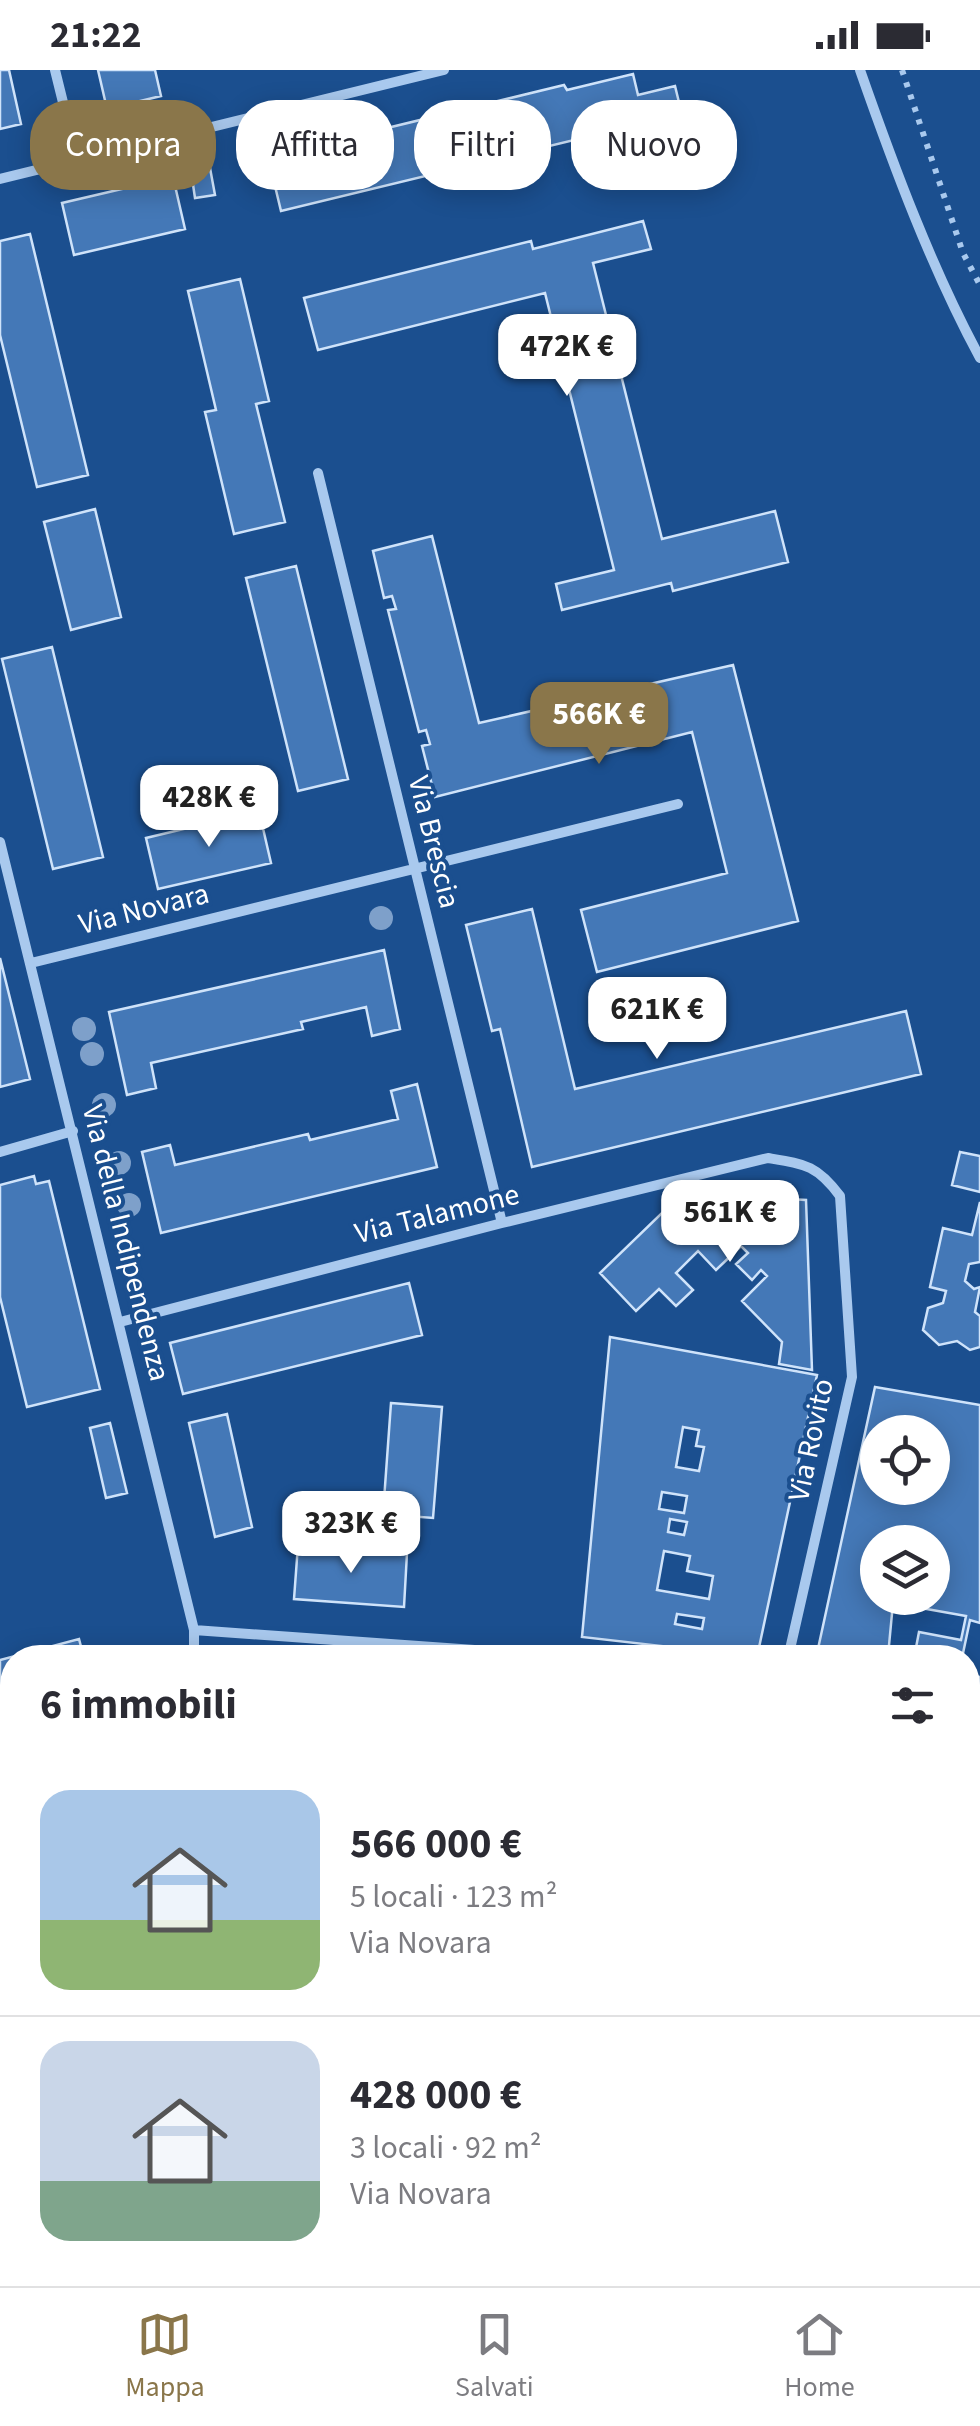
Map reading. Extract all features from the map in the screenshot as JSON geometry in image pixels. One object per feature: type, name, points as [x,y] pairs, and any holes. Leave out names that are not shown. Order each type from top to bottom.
[{"type":"street","points":[[55,70],[62,100]]},
{"type":"street","points":[[216,125],[444,70]]},
{"type":"street","points":[[860,70],[901,180],[980,358]]},
{"type":"street","points":[[0,179],[30,171]]},
{"type":"street","name":"Via Brescia","points":[[318,473],[502,1223]]},
{"type":"street","name":"Via Novara","points":[[30,963],[678,804]]},
{"type":"street","name":"Via della Indipendenza","points":[[0,842],[120,1322],[194,1630],[194,1645]]},
{"type":"street","points":[[0,1152],[73,1132]]},
{"type":"street","name":"Via Talamone","points":[[120,1322],[768,1158]]},
{"type":"street","name":"Via Rovito","points":[[768,1158],[798,1163],[824,1174],[840,1196],[852,1377],[791,1645]]},
{"type":"street","points":[[194,1630],[403,1645]]},
{"type":"path","points":[[902,70],[964,253],[980,285]]},
{"type":"building","points":[[0,70],[9,70],[21,124],[0,129]]},
{"type":"building","points":[[98,70],[155,70],[161,96],[105,100]]},
{"type":"building","points":[[633,74],[638,95],[675,86],[678,100],[571,100],[571,141],[551,146],[551,100],[502,100],[564,85],[567,90]]},
{"type":"building","points":[[414,121],[414,179],[394,184],[394,126]]},
{"type":"building","points":[[118,190],[176,190],[185,229],[74,255],[62,203]]},
{"type":"building","points":[[194,190],[214,190],[215,195],[195,198]]},
{"type":"building","points":[[276,190],[368,190],[281,211]]},
{"type":"building","points":[[643,221],[651,249],[593,263],[662,539],[775,511],[788,562],[673,591],[671,583],[562,610],[556,584],[614,570],[545,293],[318,350],[304,298],[531,241],[533,249]]},
{"type":"building","points":[[30,234],[88,475],[37,487],[0,335],[0,241]]},
{"type":"building","points":[[240,279],[269,401],[256,404],[285,522],[234,534],[205,412],[216,410],[188,291]]},
{"type":"building","points":[[95,509],[121,617],[71,630],[44,522]]},
{"type":"building","points":[[432,536],[479,723],[733,665],[798,921],[597,972],[581,910],[727,873],[692,732],[435,797],[422,746],[430,744],[426,730],[419,732],[388,610],[396,609],[392,596],[384,598],[373,551]]},
{"type":"building","points":[[296,566],[348,779],[298,791],[246,578]]},
{"type":"building","points":[[52,647],[103,857],[53,869],[2,659]]},
{"type":"building","points":[[259,811],[271,863],[158,889],[146,838]]},
{"type":"building","points":[[532,909],[575,1089],[906,1011],[921,1074],[532,1167],[500,1029],[492,1031],[466,925]]},
{"type":"building","points":[[384,950],[400,1029],[372,1036],[366,1007],[301,1022],[303,1029],[151,1063],[156,1088],[127,1095],[109,1012]]},
{"type":"building","points":[[0,958],[30,1079],[0,1087]]},
{"type":"building","points":[[417,1084],[437,1167],[161,1233],[142,1152],[170,1145],[175,1165],[308,1134],[310,1140],[398,1119],[391,1091]]},
{"type":"building","points":[[960,1152],[980,1156],[980,1192],[952,1185]]},
{"type":"building","points":[[34,1176],[36,1184],[49,1181],[100,1389],[27,1407],[0,1297],[0,1185]]},
{"type":"building","points":[[708,1196],[738,1227],[768,1198],[806,1200],[812,1370],[779,1364],[782,1342],[742,1301],[767,1276],[761,1270],[752,1280],[736,1264],[748,1253],[741,1246],[716,1270],[698,1251],[676,1273],[693,1290],[676,1306],[659,1289],[636,1311],[600,1273],[663,1212],[677,1226]]},
{"type":"building","points":[[980,1202],[980,1262],[969,1264],[965,1281],[974,1289],[980,1287],[975,1312],[980,1316],[980,1347],[970,1350],[957,1341],[939,1345],[923,1330],[928,1308],[943,1303],[946,1291],[930,1287],[943,1228],[972,1235]]},
{"type":"building","points":[[409,1283],[422,1335],[183,1394],[170,1343]]},
{"type":"building","points":[[610,1337],[817,1375],[760,1645],[652,1645],[582,1637]],"holes":[[[683,1427],[699,1430],[696,1446],[704,1447],[699,1471],[676,1467]],[[662,1492],[687,1496],[684,1513],[659,1509]],[[670,1519],[687,1522],[684,1535],[668,1532]],[[664,1551],[690,1556],[687,1571],[713,1576],[709,1599],[657,1590]],[[677,1614],[704,1618],[702,1629],[675,1624]]]},
{"type":"building","points":[[875,1387],[980,1405],[980,1623],[970,1620],[965,1645],[916,1645],[919,1632],[961,1640],[966,1616],[950,1613],[950,1525],[860,1525],[860,1615],[892,1615],[889,1645],[819,1645],[860,1456],[860,1505],[950,1505],[950,1415],[869,1415]]},
{"type":"building","points":[[391,1403],[442,1407],[433,1518],[383,1514]]},
{"type":"building","points":[[227,1414],[252,1527],[215,1537],[189,1423]]},
{"type":"building","points":[[110,1423],[127,1493],[106,1498],[90,1428]]},
{"type":"building","points":[[298,1545],[407,1553],[404,1607],[294,1599]]},
{"type":"building","points":[[79,1639],[81,1645],[56,1645]]}]
